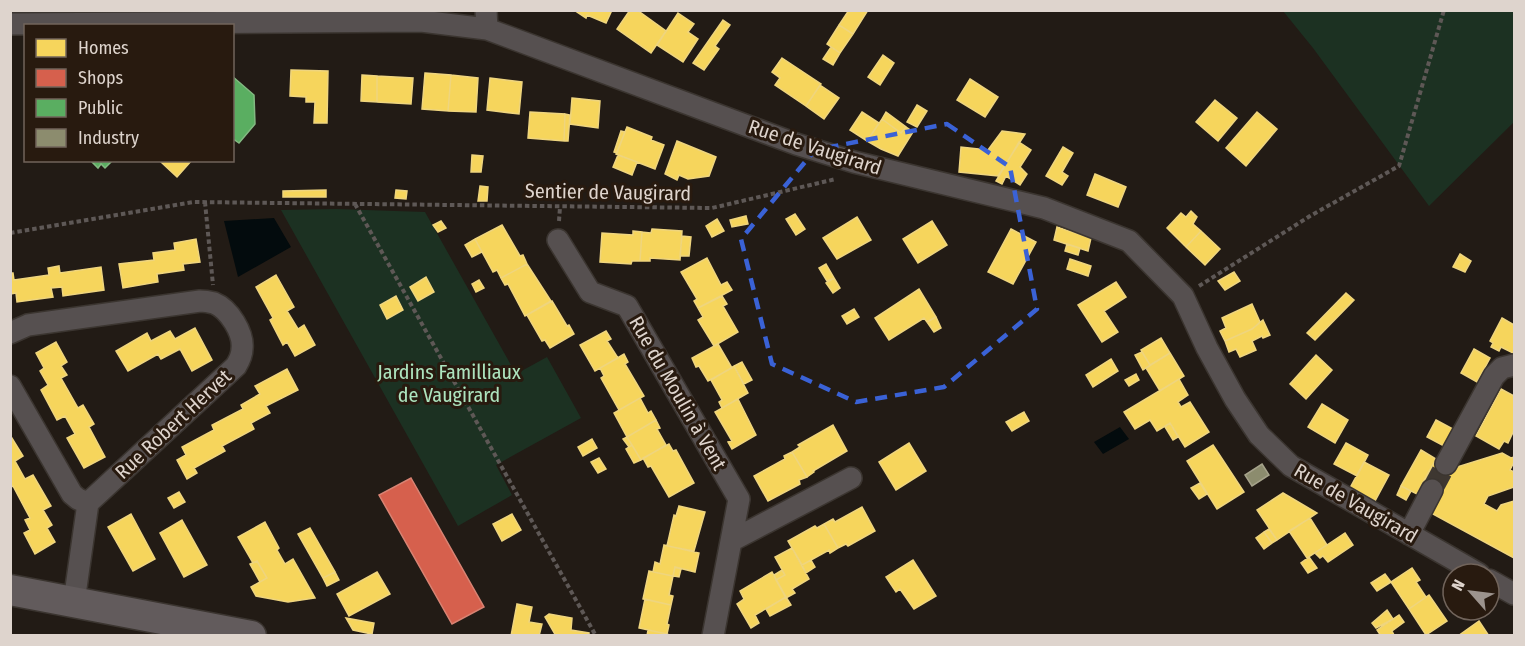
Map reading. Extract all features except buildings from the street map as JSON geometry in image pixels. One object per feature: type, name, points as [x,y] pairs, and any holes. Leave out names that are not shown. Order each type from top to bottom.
[{"type":"main road","points":[[10,590],[251,636]]},
{"type":"street","name":"Rue de Vaugirard","points":[[10,24],[487,20],[796,144],[854,162],[1044,208],[1130,241],[1183,296],[1235,399],[1258,435],[1291,466],[1458,562]]},
{"type":"street","name":"Rue du Moulin à Vent","points":[[558,240],[590,292],[627,306],[739,499],[713,636]]},
{"type":"street","points":[[10,333],[27,325],[200,301],[215,303]]},
{"type":"street","name":"Rue Robert Hervet","points":[[88,503],[236,366],[241,358],[242,340],[231,317],[215,303]]},
{"type":"street","points":[[1446,464],[1494,376],[1502,368],[1515,365]]},
{"type":"street","points":[[10,386],[72,494],[88,503],[74,602]]},
{"type":"street","points":[[731,541],[851,478]]},
{"type":"street","points":[[1409,534],[1432,490]]},
{"type":"street","points":[[1501,586],[1515,594]]},
{"type":"path","points":[[1183,296],[1310,216],[1399,166],[1444,10]]},
{"type":"path","name":"Sentier de Vaugirard","points":[[10,233],[193,202],[712,208],[846,176]]},
{"type":"path","points":[[205,202],[215,303]]},
{"type":"path","points":[[354,204],[596,636]]},
{"type":"highlighted area","points":[[947,124],[1010,167],[1037,309],[944,387],[856,402],[772,364],[741,239],[815,150]]},
{"type":"green space","points":[[1283,11],[1514,11],[1514,122],[1429,206],[1313,48]]},
{"type":"green space","name":"Jardins Familliaux de Vaugirard","points":[[281,210],[425,212],[516,374],[547,357],[581,418],[496,465],[512,495],[458,526]]},
{"type":"shaded area","points":[[274,218],[291,247],[238,277],[224,221]]},
{"type":"shaded area","points":[[1120,427],[1129,439],[1103,454],[1094,442]]},
{"type":"tunnel","points":[[1432,490],[1446,464]]}]
